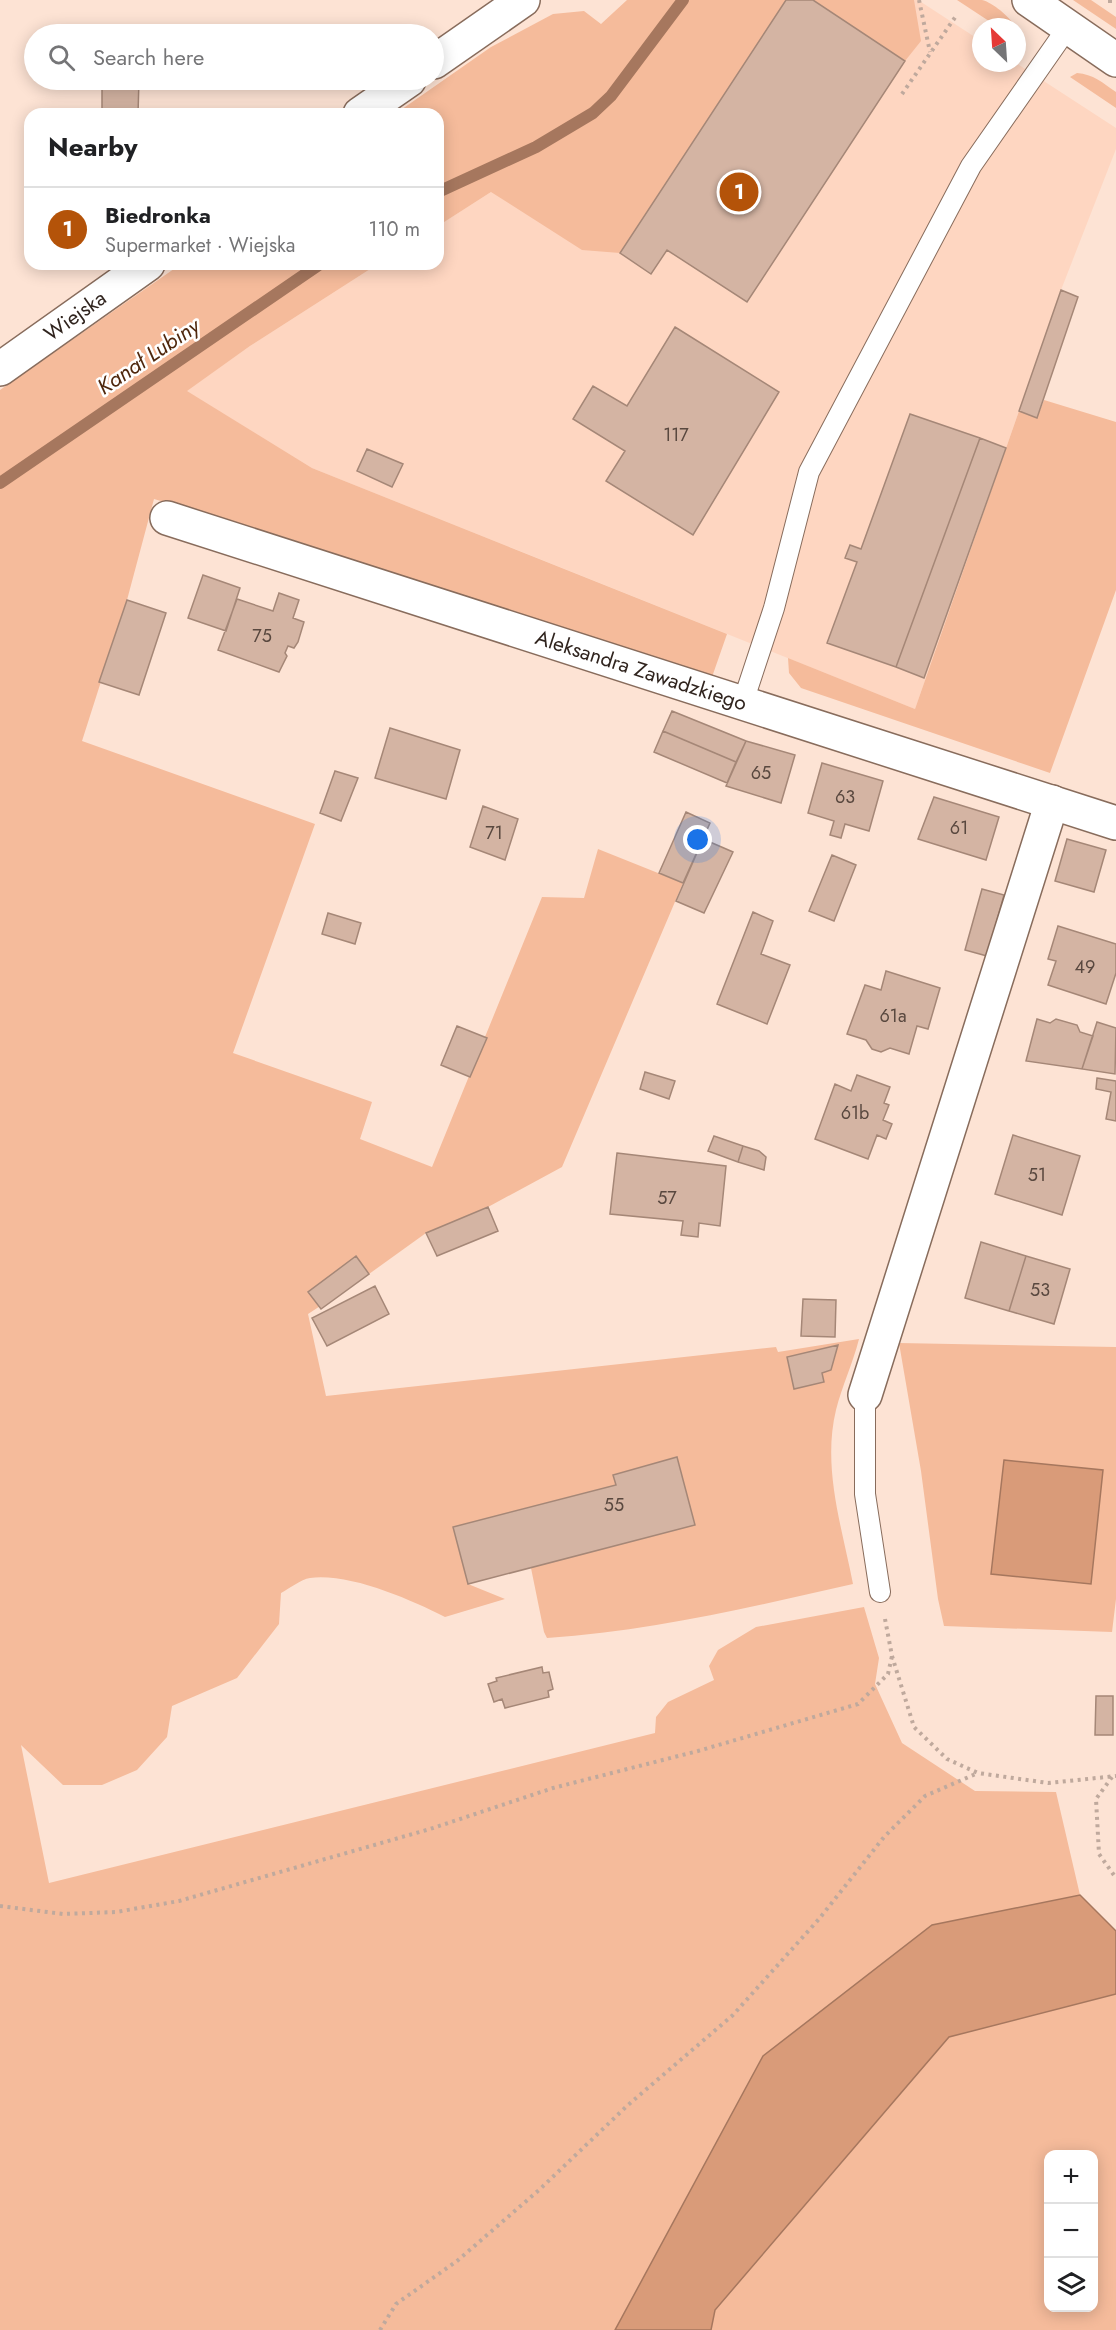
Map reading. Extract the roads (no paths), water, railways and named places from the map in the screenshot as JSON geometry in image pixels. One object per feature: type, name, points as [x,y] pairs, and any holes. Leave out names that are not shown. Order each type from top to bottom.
[{"type":"street","points":[[444,55],[523,0]]},
{"type":"street","points":[[1029,0],[1116,60]]},
{"type":"street","points":[[369,108],[395,90]]},
{"type":"street","name":"Wiejska","points":[[0,369],[140,270]]},
{"type":"street","name":"Aleksandra Zawadzkiego","points":[[167,518],[1116,822]]},
{"type":"street","points":[[864,1395],[1052,802]]},
{"type":"lane","points":[[743,702],[774,608],[809,472],[971,166],[1068,27]]},
{"type":"lane","points":[[864,1395],[866,1494],[880,1592]]},
{"type":"waterway","name":"Kanał Lubiny","points":[[444,189],[536,147],[593,113],[611,96],[683,0]]},
{"type":"waterway","name":"Kanał Lubiny","points":[[0,483],[311,270]]},
{"type":"place","name":"Biedronka","points":[[739,192]]}]
